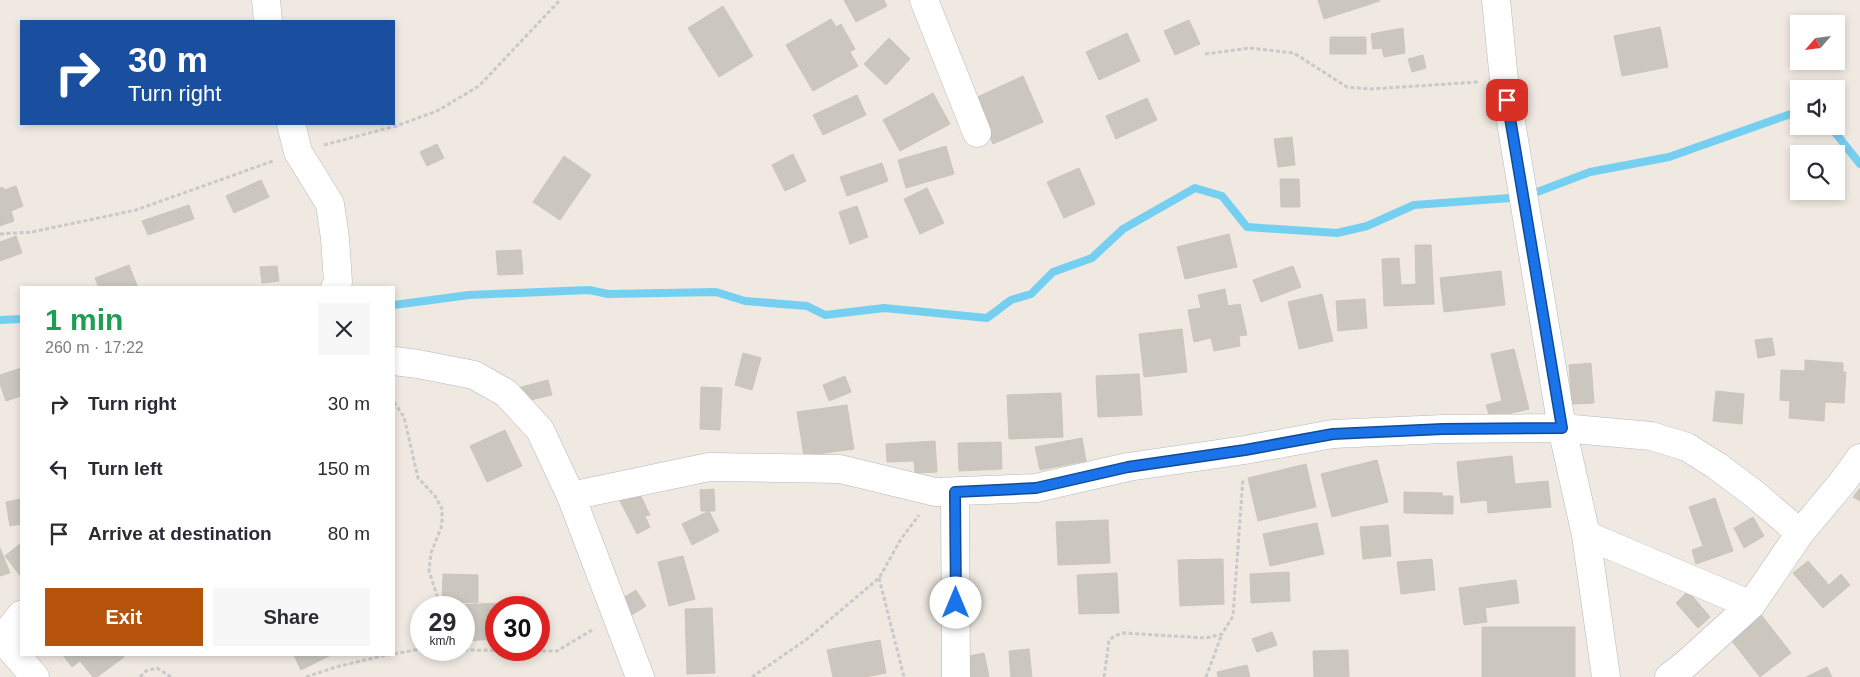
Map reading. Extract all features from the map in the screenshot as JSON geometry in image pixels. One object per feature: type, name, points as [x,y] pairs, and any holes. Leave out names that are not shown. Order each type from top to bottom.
[{"type":"street","points":[[266,0],[268,20]]},
{"type":"street","points":[[924,0],[977,133]]},
{"type":"street","points":[[1496,0],[1504,80],[1562,428],[1586,535],[1606,677]]},
{"type":"street","points":[[291,125],[298,152],[330,204],[338,282],[336,286]]},
{"type":"street","points":[[395,361],[474,375],[506,393],[540,430],[571,496],[640,677]]},
{"type":"street","points":[[571,496],[709,467],[840,469],[945,492],[1036,488],[1128,467],[1245,450],[1333,434],[1443,429],[1562,428],[1651,436],[1687,447],[1717,466],[1753,493],[1800,533]]},
{"type":"street","points":[[1669,677],[1751,605],[1800,533],[1842,483],[1860,458]]},
{"type":"street","points":[[945,492],[956,677]]},
{"type":"street","points":[[1586,535],[1751,605]]},
{"type":"street","points":[[20,616],[1,640],[35,677]]},
{"type":"path","points":[[0,234],[32,232],[136,210],[298,152],[396,126],[437,111],[479,86],[560,0]]},
{"type":"path","points":[[1205,54],[1250,48],[1294,52],[1347,87],[1370,89],[1504,80]]},
{"type":"path","points":[[395,404],[404,417],[418,478],[435,496],[442,509],[442,525],[431,553],[429,571],[437,596]]},
{"type":"path","points":[[1206,677],[1222,634],[1233,616],[1245,450]]},
{"type":"path","points":[[752,677],[807,639],[878,578],[901,539],[945,492]]},
{"type":"path","points":[[878,578],[904,677]]},
{"type":"path","points":[[475,650],[557,651],[616,614]]},
{"type":"path","points":[[1104,677],[1109,641],[1114,636],[1123,633],[1206,638],[1222,634]]},
{"type":"path","points":[[395,654],[410,651]]},
{"type":"path","points":[[306,677],[336,667],[382,656]]},
{"type":"path","points":[[140,677],[146,672],[157,668],[171,677]]},
{"type":"building","points":[[844,0],[884,0],[887,6],[856,22]]},
{"type":"building","points":[[1318,0],[1379,0],[1380,1],[1324,19]]},
{"type":"building","points":[[723,6],[753,56],[719,77],[688,28]]},
{"type":"building","points":[[831,19],[836,27],[841,24],[855,49],[850,52],[858,66],[813,91],[786,45]]},
{"type":"building","points":[[1189,20],[1200,44],[1175,55],[1164,31]]},
{"type":"building","points":[[1660,27],[1668,67],[1622,76],[1614,36]]},
{"type":"building","points":[[1403,28],[1405,53],[1384,57],[1382,48],[1373,49],[1371,34]]},
{"type":"building","points":[[1127,33],[1140,61],[1099,80],[1086,52]]},
{"type":"building","points":[[1330,37],[1366,37],[1366,54],[1330,54]]},
{"type":"building","points":[[889,38],[910,59],[886,85],[864,64]]},
{"type":"building","points":[[1423,55],[1426,68],[1412,72],[1408,59]]},
{"type":"building","points":[[1023,76],[1043,122],[993,144],[973,99]]},
{"type":"building","points":[[933,93],[950,124],[900,151],[883,120]]},
{"type":"building","points":[[857,95],[866,115],[823,135],[813,115]]},
{"type":"building","points":[[1147,98],[1157,120],[1116,139],[1106,116]]},
{"type":"building","points":[[1292,137],[1295,165],[1278,167],[1274,139]]},
{"type":"building","points":[[437,144],[444,158],[427,166],[420,152]]},
{"type":"building","points":[[946,146],[954,174],[906,188],[898,160]]},
{"type":"building","points":[[793,154],[806,181],[785,191],[772,165]]},
{"type":"building","points":[[564,156],[591,175],[560,220],[533,202]]},
{"type":"building","points":[[882,163],[888,181],[847,196],[840,177]]},
{"type":"building","points":[[1079,168],[1095,204],[1064,218],[1047,182]]},
{"type":"building","points":[[1280,179],[1299,179],[1300,207],[1281,207]]},
{"type":"building","points":[[261,180],[269,197],[234,213],[226,196]]},
{"type":"building","points":[[16,186],[23,206],[11,211],[14,221],[0,226],[0,188],[3,187],[4,190]]},
{"type":"building","points":[[927,188],[944,223],[920,234],[904,199]]},
{"type":"building","points":[[189,205],[194,219],[148,235],[142,221]]},
{"type":"building","points":[[857,206],[868,237],[850,244],[839,212]]},
{"type":"building","points":[[1229,234],[1237,267],[1185,279],[1177,247]]},
{"type":"building","points":[[16,236],[22,253],[0,261],[0,242]]},
{"type":"building","points":[[1415,245],[1431,245],[1434,304],[1384,306],[1382,259],[1399,258],[1401,285],[1416,284]]},
{"type":"building","points":[[521,250],[523,274],[498,275],[496,251]]},
{"type":"building","points":[[129,265],[137,286],[98,286],[95,278]]},
{"type":"building","points":[[277,266],[279,281],[262,283],[260,267]]},
{"type":"building","points":[[1293,266],[1301,287],[1261,302],[1253,280]]},
{"type":"building","points":[[1501,271],[1505,305],[1444,312],[1440,278]]},
{"type":"building","points":[[1225,289],[1228,306],[1240,304],[1247,335],[1239,336],[1240,346],[1214,351],[1211,338],[1194,342],[1188,310],[1201,308],[1198,295]]},
{"type":"building","points":[[1322,294],[1333,341],[1299,349],[1288,302]]},
{"type":"building","points":[[1365,299],[1367,328],[1338,331],[1336,301]]},
{"type":"building","points":[[1182,329],[1187,372],[1144,377],[1139,334]]},
{"type":"building","points":[[1772,338],[1775,355],[1758,358],[1755,340]]},
{"type":"building","points":[[1514,349],[1529,409],[1490,418],[1486,405],[1502,401],[1491,354]]},
{"type":"building","points":[[743,353],[761,358],[752,390],[735,385]]},
{"type":"building","points":[[1805,360],[1843,363],[1843,372],[1846,372],[1844,403],[1825,402],[1824,421],[1789,418],[1790,401],[1780,400],[1781,370],[1805,371]]},
{"type":"building","points":[[1591,363],[1594,403],[1572,404],[1569,365]]},
{"type":"building","points":[[20,368],[20,396],[6,401],[0,384],[0,375]]},
{"type":"building","points":[[1139,374],[1142,415],[1098,417],[1096,376]]},
{"type":"building","points":[[845,376],[851,392],[829,401],[823,385]]},
{"type":"building","points":[[548,380],[552,395],[522,402],[518,388]]},
{"type":"building","points":[[701,387],[722,388],[720,430],[700,429]]},
{"type":"building","points":[[1716,391],[1744,394],[1742,424],[1713,421]]},
{"type":"building","points":[[1061,393],[1063,437],[1009,439],[1007,395]]},
{"type":"building","points":[[847,405],[854,449],[804,456],[797,412]]},
{"type":"building","points":[[505,430],[522,466],[487,482],[470,446]]},
{"type":"building","points":[[1082,438],[1086,461],[1040,470],[1035,447]]},
{"type":"building","points":[[935,441],[937,472],[915,473],[914,461],[887,462],[886,444]]},
{"type":"building","points":[[1001,442],[1002,469],[959,471],[958,443]]},
{"type":"building","points":[[1512,456],[1515,484],[1548,481],[1551,507],[1488,513],[1487,500],[1461,503],[1457,462]]},
{"type":"building","points":[[1377,460],[1388,502],[1332,517],[1321,474]]},
{"type":"building","points":[[1306,464],[1316,507],[1258,521],[1248,478]]},
{"type":"building","points":[[1860,488],[1860,501],[1853,497]]},
{"type":"building","points":[[714,489],[715,511],[701,511],[700,490]]},
{"type":"building","points":[[638,490],[650,515],[645,516],[650,527],[637,534],[619,499]]},
{"type":"building","points":[[1404,492],[1442,493],[1442,496],[1453,496],[1453,514],[1404,513]]},
{"type":"building","points":[[1715,498],[1733,551],[1696,564],[1692,550],[1703,546],[1689,507]]},
{"type":"building","points":[[20,499],[20,524],[10,526],[6,502]]},
{"type":"building","points":[[709,511],[719,531],[692,545],[682,524]]},
{"type":"building","points":[[1753,517],[1764,536],[1744,548],[1734,528]]},
{"type":"building","points":[[1108,520],[1110,563],[1058,565],[1056,522]]},
{"type":"building","points":[[1317,523],[1324,554],[1270,566],[1263,534]]},
{"type":"building","points":[[1388,525],[1391,556],[1363,559],[1360,527]]},
{"type":"building","points":[[20,544],[20,576],[5,556]]},
{"type":"building","points":[[0,548],[10,573],[0,576]]},
{"type":"building","points":[[683,556],[695,599],[669,606],[658,562]]},
{"type":"building","points":[[1223,559],[1224,604],[1180,606],[1178,560]]},
{"type":"building","points":[[1432,559],[1435,590],[1401,594],[1397,562]]},
{"type":"building","points":[[1808,561],[1829,585],[1841,574],[1850,585],[1823,608],[1793,573]]},
{"type":"building","points":[[1289,572],[1290,601],[1251,603],[1250,574]]},
{"type":"building","points":[[1117,573],[1119,613],[1079,614],[1077,575]]},
{"type":"building","points":[[443,574],[478,575],[478,603],[475,603],[475,596],[442,596]]},
{"type":"building","points":[[1516,580],[1519,603],[1485,608],[1487,622],[1464,625],[1459,588]]},
{"type":"building","points":[[636,590],[646,606],[630,616],[620,600]]},
{"type":"building","points":[[1688,591],[1710,617],[1698,628],[1676,603]]},
{"type":"building","points":[[475,604],[485,604],[485,640],[475,640]]},
{"type":"building","points":[[712,608],[715,673],[687,674],[685,609]]},
{"type":"building","points":[[1759,612],[1791,653],[1760,677],[1728,636]]},
{"type":"building","points":[[1482,627],[1575,627],[1575,677],[1482,677]]},
{"type":"building","points":[[1272,632],[1277,645],[1257,652],[1252,639]]},
{"type":"building","points":[[880,640],[886,673],[865,677],[833,677],[827,650]]},
{"type":"building","points":[[1029,649],[1032,677],[1011,677],[1009,651]]},
{"type":"building","points":[[1348,650],[1349,677],[1314,677],[1313,651]]},
{"type":"building","points":[[984,653],[989,677],[969,677],[964,657]]},
{"type":"building","points":[[64,656],[124,657],[97,677],[93,677],[80,661],[72,667]]},
{"type":"building","points":[[294,656],[329,656],[301,670]]},
{"type":"building","points":[[1247,665],[1250,677],[1218,677],[1217,672]]},
{"type":"building","points":[[1827,667],[1832,677],[1806,677]]},
{"type":"waterway","points":[[395,305],[469,295],[589,290],[608,294],[716,292],[745,301],[807,306],[825,315],[884,308],[987,318],[1011,300],[1031,294],[1053,272],[1092,258],[1123,229],[1195,188],[1222,196],[1247,227],[1337,233],[1367,226],[1414,205],[1524,197],[1590,172],[1669,157],[1790,114]]},
{"type":"waterway","points":[[1837,135],[1860,164]]},
{"type":"waterway","points":[[0,320],[20,319]]},
{"type":"route","points":[[956,603],[955,492],[1036,488],[1128,467],[1245,450],[1333,434],[1443,429],[1562,428],[1507,100]]}]
